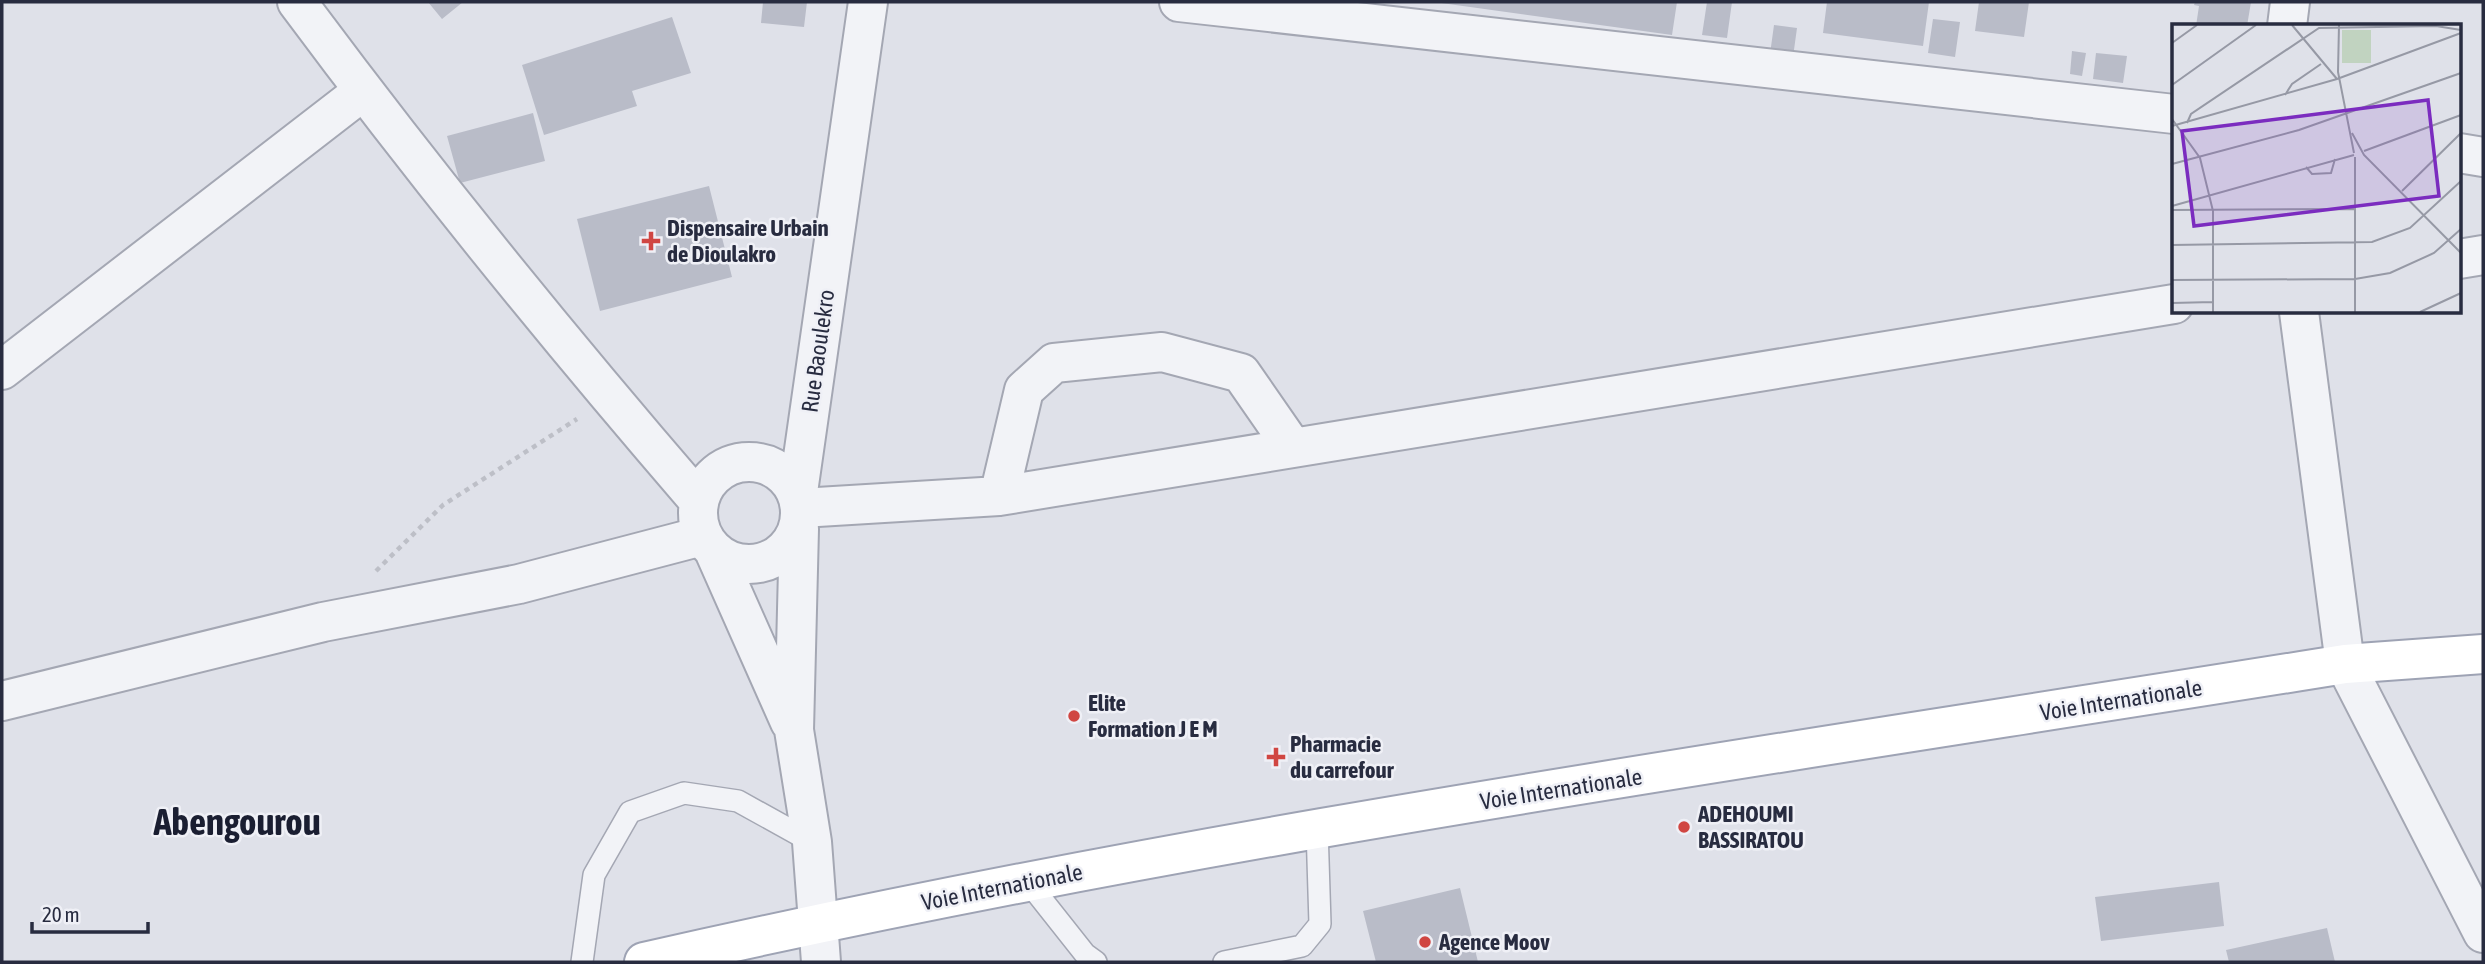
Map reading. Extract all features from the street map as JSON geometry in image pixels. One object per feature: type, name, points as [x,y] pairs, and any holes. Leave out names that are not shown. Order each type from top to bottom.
[{"type":"main road","name":"Voie Internationale","points":[[644,962],[817,923],[1317,828],[2345,664],[2483,654]]},
{"type":"street","points":[[297,2],[363,91],[610,398],[705,530],[738,564],[764,563],[786,551],[799,510],[789,479],[776,468],[761,462],[745,461],[729,465],[715,473],[705,486],[705,530]]},
{"type":"street","name":"Rue Baoulekro","points":[[821,962],[812,842],[794,730],[799,510],[868,2]]},
{"type":"street","points":[[1179,2],[2172,114]]},
{"type":"street","points":[[2287,24],[2290,2]]},
{"type":"street","points":[[2,370],[363,91]]},
{"type":"street","points":[[2460,153],[2483,157]]},
{"type":"street","points":[[2460,259],[2483,255]]},
{"type":"street","points":[[799,510],[999,496],[2172,304]]},
{"type":"street","points":[[2299,313],[2345,664],[2483,933]]},
{"type":"street","points":[[999,496],[1024,390],[1054,363],[1162,352],[1241,373],[1293,448]]},
{"type":"street","points":[[2,701],[323,622],[519,584],[705,530]]},
{"type":"street","name":"Rue Baoulekro","points":[[705,530],[794,730]]},
{"type":"lane","points":[[582,962],[594,875],[630,812],[684,793],[738,801],[812,842]]},
{"type":"lane","points":[[1224,962],[1302,946],[1320,924],[1317,828]]},
{"type":"lane","points":[[1028,882],[1085,954],[1096,962]]},
{"type":"path","points":[[373,573],[443,505],[610,398]]},
{"type":"building","points":[[428,2],[463,2],[442,19]]},
{"type":"building","points":[[763,2],[807,2],[804,27],[761,23]]},
{"type":"building","points":[[1434,2],[1677,2],[1672,35]]},
{"type":"building","points":[[1707,2],[1732,2],[1727,38],[1702,35]]},
{"type":"building","points":[[1827,2],[1929,2],[1923,46],[1823,33]]},
{"type":"building","points":[[1979,2],[2029,2],[2024,37],[1975,31]]},
{"type":"building","points":[[2195,2],[2251,2],[2247,24],[2196,24],[2199,6],[2194,5]]},
{"type":"building","points":[[672,17],[691,73],[632,91],[637,106],[544,135],[522,65]]},
{"type":"building","points":[[1933,19],[1960,22],[1955,57],[1928,53]]},
{"type":"building","points":[[1774,25],[1797,28],[1793,57],[1770,54]]},
{"type":"building","points":[[2072,51],[2086,53],[2082,76],[2070,74]]},
{"type":"building","points":[[2096,53],[2127,56],[2123,83],[2093,79]]},
{"type":"building","points":[[533,113],[545,161],[460,183],[447,136]]},
{"type":"building","points":[[709,186],[732,277],[600,311],[577,219]]},
{"type":"building","points":[[2219,882],[2224,926],[2101,941],[2095,897]]},
{"type":"building","points":[[1460,888],[1478,962],[1376,962],[1363,911]]},
{"type":"building","points":[[2327,928],[2335,962],[2229,962],[2226,950]]},
{"type":"place","name":"Dispensaire Urbain de Dioulakro","points":[[651,241]]},
{"type":"place","name":"Elite Formation J E M","points":[[1074,716]]},
{"type":"place","name":"Pharmacie du carrefour","points":[[1276,757]]},
{"type":"place","name":"ADEHOUMI BASSIRATOU","points":[[1684,827]]},
{"type":"place","name":"Agence Moov","points":[[1425,942]]},
{"type":"district","name":"Abengourou","points":[[237,821]]}]
